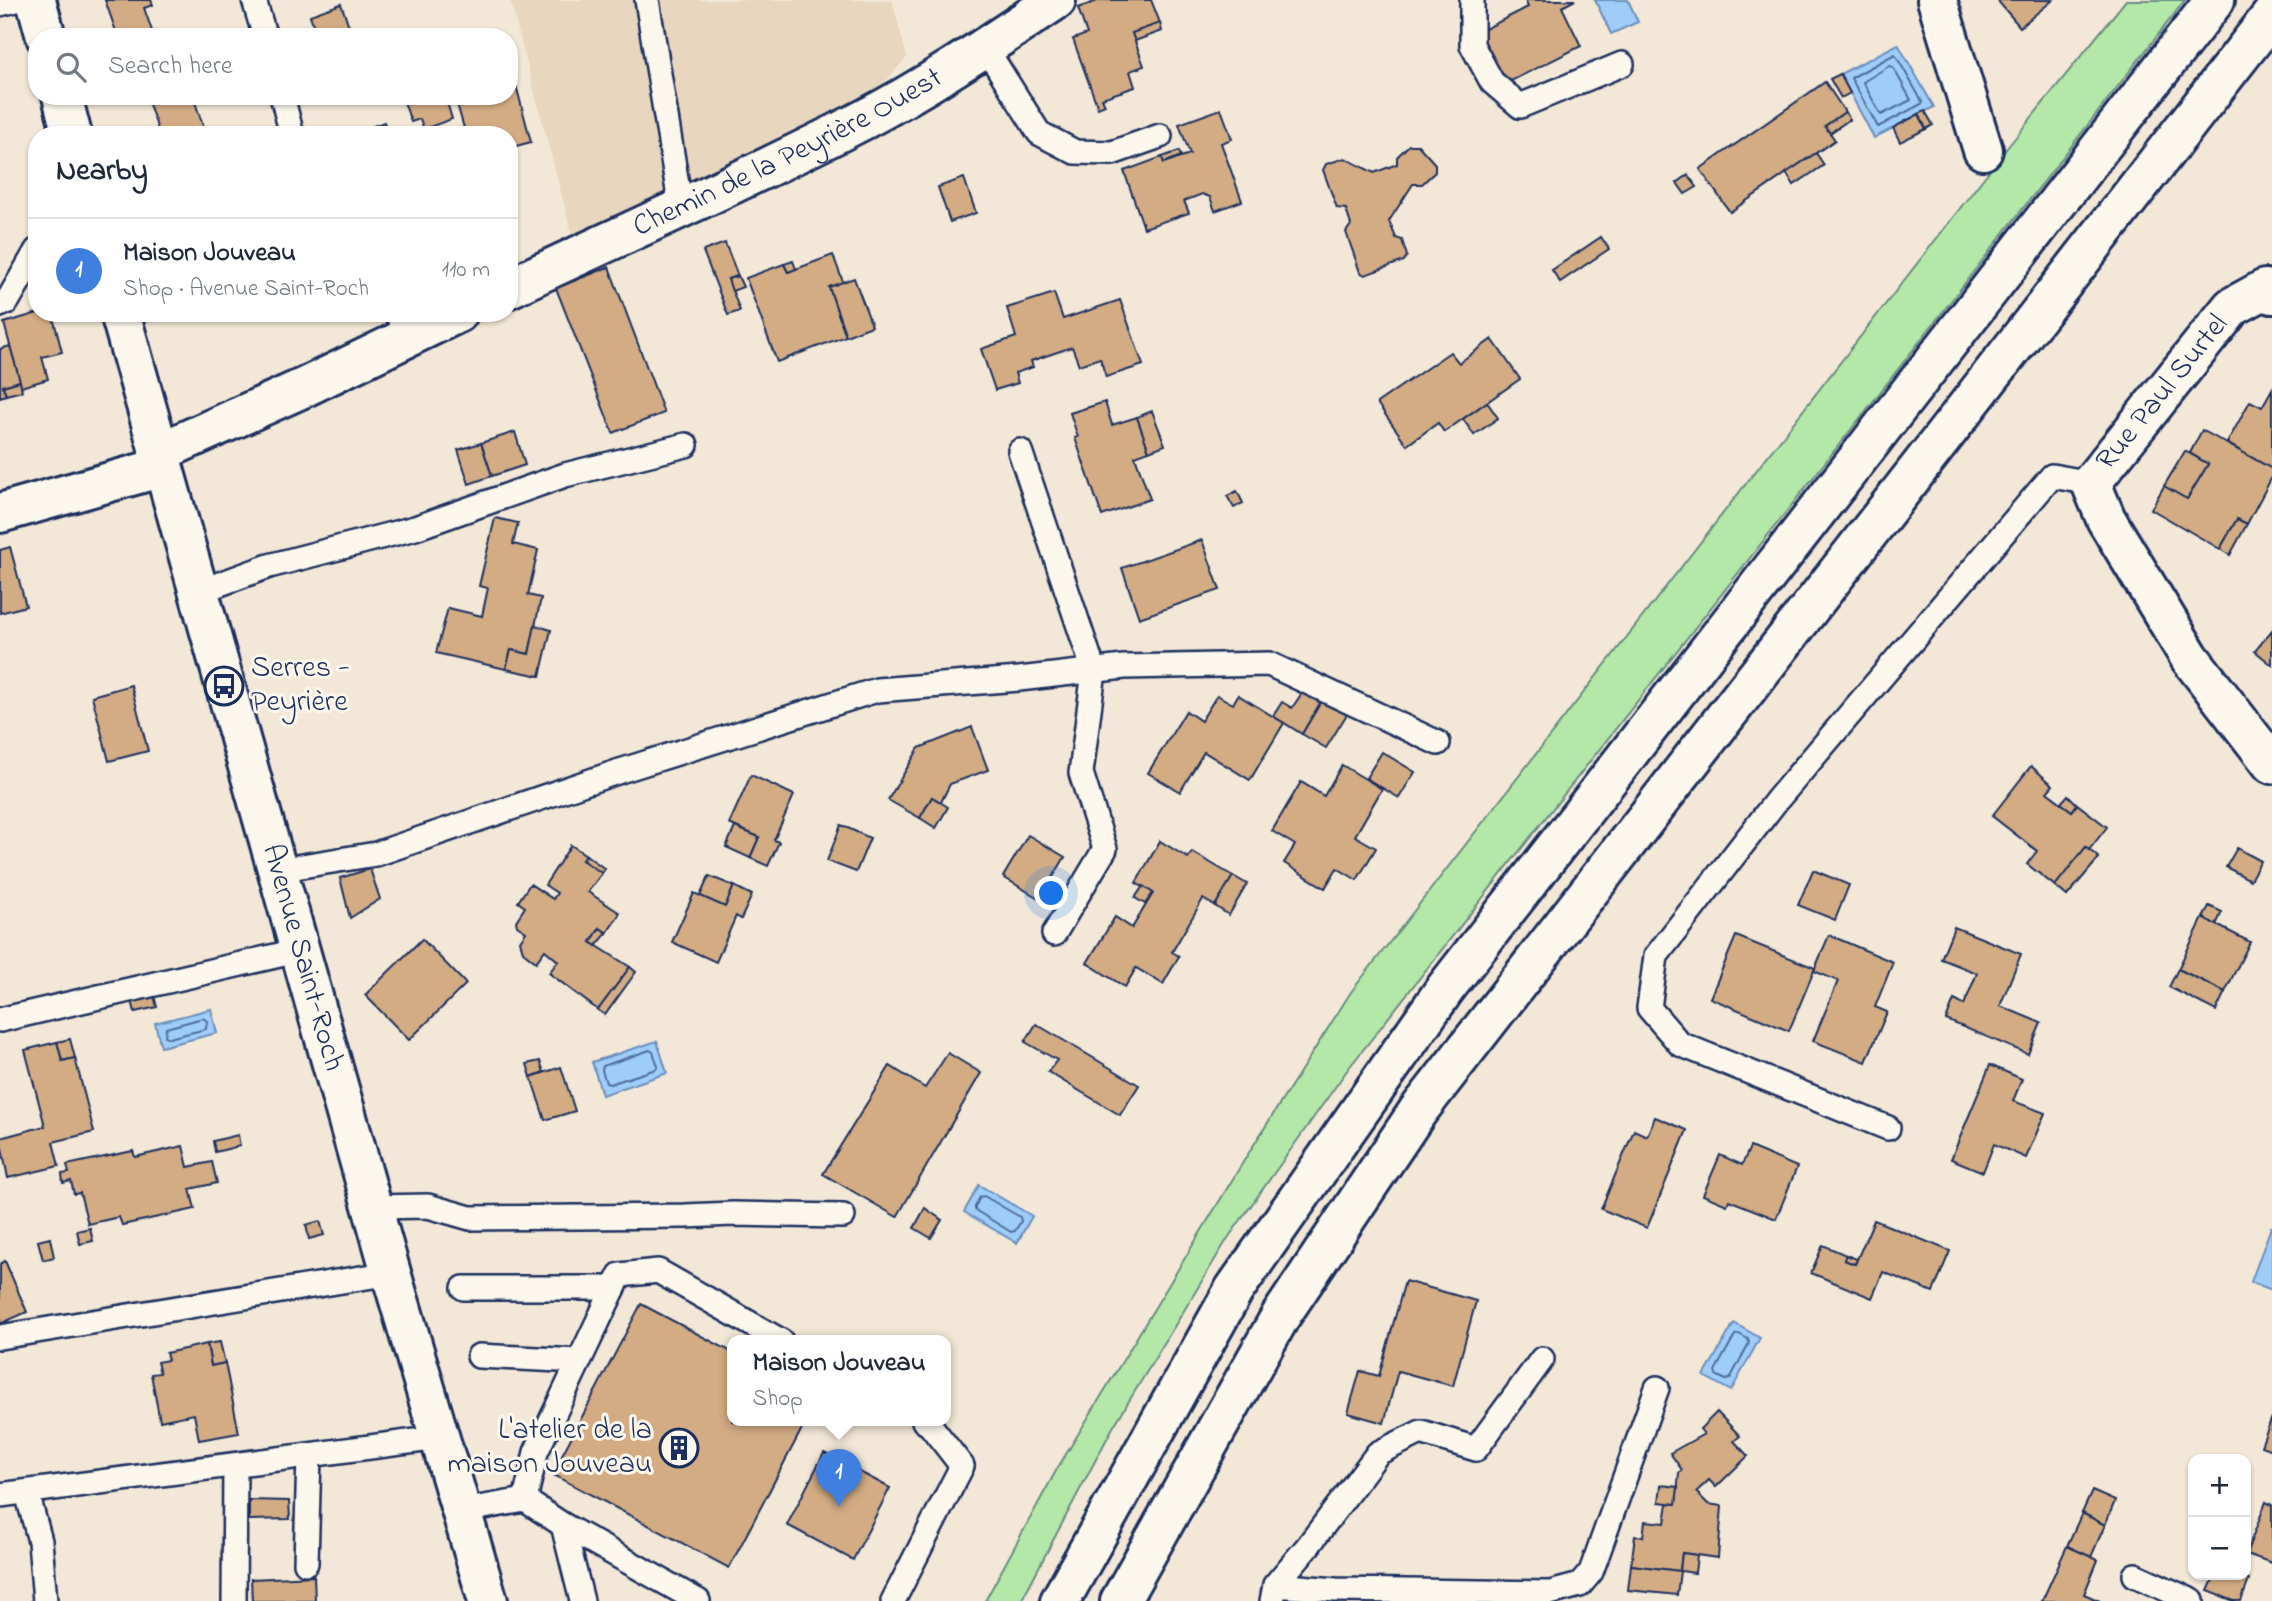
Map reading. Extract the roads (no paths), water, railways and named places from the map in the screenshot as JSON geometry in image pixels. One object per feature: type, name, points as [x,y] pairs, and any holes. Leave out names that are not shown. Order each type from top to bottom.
[{"type":"main road","points":[[36,0],[44,28]]},
{"type":"main road","name":"Chemin de la Peyrière Ouest","points":[[518,285],[864,119],[985,47],[1056,0]]},
{"type":"main road","points":[[1937,0],[1983,150]]},
{"type":"main road","points":[[1060,1601],[1234,1290],[1445,989],[2215,0]]},
{"type":"main road","points":[[1120,1601],[1280,1317],[1418,1111],[2272,15]]},
{"type":"main road","points":[[64,105],[70,126]]},
{"type":"main road","name":"Rue Paul Surtel","points":[[2091,483],[2232,307],[2265,289],[2272,294]]},
{"type":"main road","name":"Avenue Saint-Roch","points":[[122,322],[391,1273],[488,1601]]},
{"type":"main road","points":[[0,513],[145,472],[160,459],[305,387],[403,324]]},
{"type":"main road","points":[[2091,483],[2106,519],[2190,658],[2272,764]]},
{"type":"lane","points":[[0,4],[16,0]]},
{"type":"lane","points":[[254,0],[262,28]]},
{"type":"lane","points":[[647,0],[681,209]]},
{"type":"lane","points":[[1472,0],[1472,45],[1492,82],[1520,106],[1622,64]]},
{"type":"lane","points":[[985,47],[1039,133],[1075,152],[1112,153],[1160,136]]},
{"type":"lane","points":[[284,105],[290,126]]},
{"type":"lane","points":[[0,305],[7,303],[28,266]]},
{"type":"lane","points":[[198,592],[269,566],[415,528],[565,475],[686,445]]},
{"type":"lane","points":[[1020,450],[1094,671],[1081,773],[1105,849],[1054,934]]},
{"type":"lane","points":[[1888,1128],[1680,1044],[1649,1009],[1656,956],[1777,800],[2052,476],[2091,483]]},
{"type":"lane","points":[[277,870],[376,854],[620,771],[877,690],[1124,667],[1269,664],[1438,743]]},
{"type":"lane","points":[[0,1020],[301,950]]},
{"type":"lane","points":[[373,1207],[428,1206],[470,1218],[733,1213],[843,1216]]},
{"type":"lane","points":[[525,1500],[536,1452],[620,1275],[658,1271],[770,1335]]},
{"type":"lane","points":[[0,1337],[391,1273]]},
{"type":"lane","points":[[464,1288],[614,1288]]},
{"type":"lane","points":[[479,1356],[579,1361]]},
{"type":"lane","points":[[1273,1593],[1378,1453],[1421,1432],[1476,1449],[1542,1359]]},
{"type":"lane","points":[[1273,1593],[1336,1590],[1550,1593],[1580,1585],[1591,1573],[1657,1388]]},
{"type":"lane","points":[[892,1601],[962,1466],[931,1426]]},
{"type":"lane","points":[[0,1495],[439,1438]]},
{"type":"lane","points":[[306,1563],[309,1456]]},
{"type":"lane","points":[[233,1601],[235,1465]]},
{"type":"lane","points":[[27,1493],[40,1541],[45,1601]]},
{"type":"lane","points":[[461,1511],[525,1500],[563,1525],[698,1601]]},
{"type":"lane","points":[[563,1525],[582,1601]]},
{"type":"lane","points":[[2135,1575],[2192,1601]]},
{"type":"water","points":[[1595,0],[1628,0],[1638,22],[1611,34]]},
{"type":"water","points":[[1898,44],[1934,107],[1874,138],[1840,74]]},
{"type":"water","points":[[211,1009],[217,1033],[161,1047],[155,1023]]},
{"type":"water","points":[[657,1041],[667,1073],[602,1095],[592,1062]]},
{"type":"water","points":[[979,1185],[1032,1216],[1017,1243],[964,1212]]},
{"type":"water","points":[[2272,1228],[2272,1290],[2251,1282]]},
{"type":"water","points":[[1734,1323],[1760,1338],[1731,1391],[1704,1376]]},
{"type":"place","name":"Serres - Peyrière","points":[[224,686]]},
{"type":"place","name":"L'atelier de la maison Jouveau","points":[[679,1448]]},
{"type":"place","name":"Maison Jouveau","points":[[839,1507]]}]
